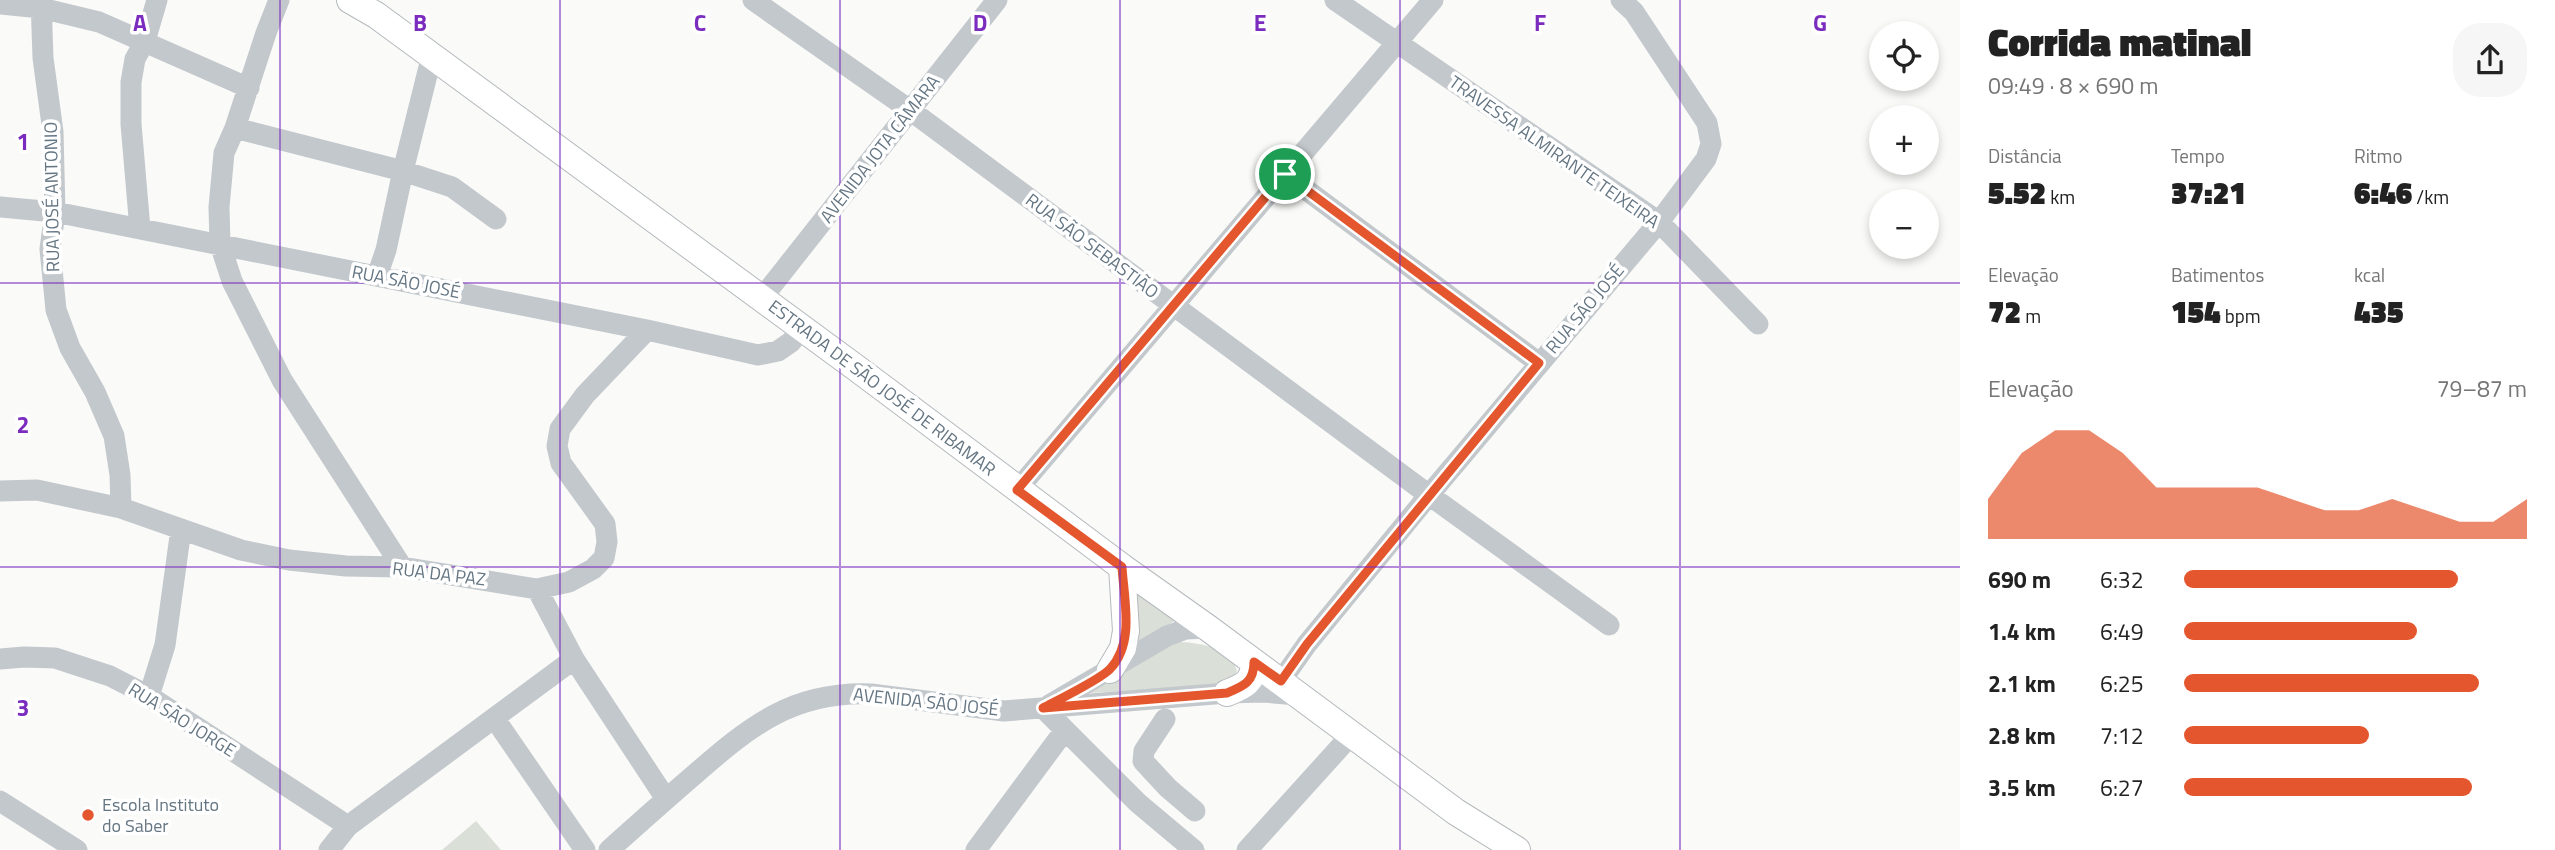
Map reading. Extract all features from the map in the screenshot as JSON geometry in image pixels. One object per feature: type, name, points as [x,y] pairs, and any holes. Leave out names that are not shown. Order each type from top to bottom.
[{"type":"main road","name":"ESTRADA DE SÃO JOSÉ DE RIBAMAR","points":[[350,0],[380,7],[432,55],[1017,490],[1457,812],[1517,850]]},
{"type":"main road","points":[[1110,670],[1123,648],[1126,631],[1122,567]]},
{"type":"main road","points":[[1227,693],[1248,683],[1253,677],[1254,662]]},
{"type":"street","points":[[140,229],[131,124],[131,82],[135,59],[145,41],[157,0]]},
{"type":"street","points":[[279,0],[225,153],[219,208],[220,244],[232,281],[282,380],[402,568]]},
{"type":"street","name":"AVENIDA JOTA CÂMARA","points":[[762,298],[997,0]]},
{"type":"street","name":"TRAVESSA ALMIRANTE TEIXEIRA","points":[[1335,0],[1659,222],[1758,324]]},
{"type":"street","points":[[1017,490],[1433,0]]},
{"type":"street","name":"RUA SÃO JOSÉ","points":[[1291,688],[1307,644],[1659,222],[1706,159],[1711,144],[1707,123],[1634,12],[1621,0]]},
{"type":"street","points":[[0,5],[41,4],[99,22],[249,88]]},
{"type":"street","name":"RUA JOSÉ ANTONIO","points":[[41,4],[43,58],[54,132],[55,212],[50,249],[56,310],[70,348],[95,392],[114,436],[120,475],[121,508]]},
{"type":"street","name":"RUA SÃO SEBASTIÃO","points":[[766,4],[1609,625]]},
{"type":"street","points":[[377,276],[386,250],[432,55]]},
{"type":"street","points":[[235,128],[403,171],[452,187],[496,219]]},
{"type":"street","points":[[1285,174],[1539,363]]},
{"type":"street","name":"RUA SÃO JOSÉ","points":[[0,207],[55,212],[220,244],[648,330],[758,355],[778,351],[791,342],[802,328]]},
{"type":"street","name":"RUA DA PAZ","points":[[0,491],[37,490],[121,508],[241,550],[289,560],[402,568],[537,589],[569,582],[593,569],[604,558],[607,542],[605,524],[562,463],[557,446],[560,429],[585,395],[648,330]]},
{"type":"street","points":[[149,696],[165,645],[181,529]]},
{"type":"street","points":[[537,589],[574,659],[666,799]]},
{"type":"street","name":"AVENIDA SÃO JOSÉ","points":[[1043,708],[1176,632],[1208,628]]},
{"type":"street","name":"RUA SÃO JORGE","points":[[0,659],[55,658],[110,676],[149,696],[348,826]]},
{"type":"street","points":[[329,850],[348,826],[574,659]]},
{"type":"street","name":"AVENIDA SÃO JOSÉ","points":[[609,850],[733,741],[759,722],[809,700],[849,694],[871,694],[988,710],[1291,688]]},
{"type":"street","points":[[1043,708],[1147,810],[1195,850]]},
{"type":"street","points":[[495,719],[585,850]]},
{"type":"street","points":[[1165,719],[1142,757],[1143,761],[1168,788],[1195,811]]},
{"type":"street","points":[[976,850],[1065,730]]},
{"type":"street","points":[[1247,850],[1352,734]]},
{"type":"street","points":[[1147,810],[1168,788]]},
{"type":"street","points":[[0,800],[77,850]]},
{"type":"shaded area","points":[[1131,589],[1176,620],[1130,649]]},
{"type":"shaded area","points":[[1176,642],[1194,643],[1221,651],[1234,663],[1237,671],[1230,682],[1217,687],[1087,693]]},
{"type":"shaded area","points":[[476,821],[501,850],[442,850]]},
{"type":"place","name":"Escola Instituto do Saber","points":[[88,815]]},
{"type":"route","points":[[1285,174],[1539,363],[1307,644],[1281,681],[1254,662],[1253,677],[1248,683],[1227,693],[1043,708],[1110,670],[1123,648],[1126,631],[1122,567],[1017,490],[1285,174]]}]
